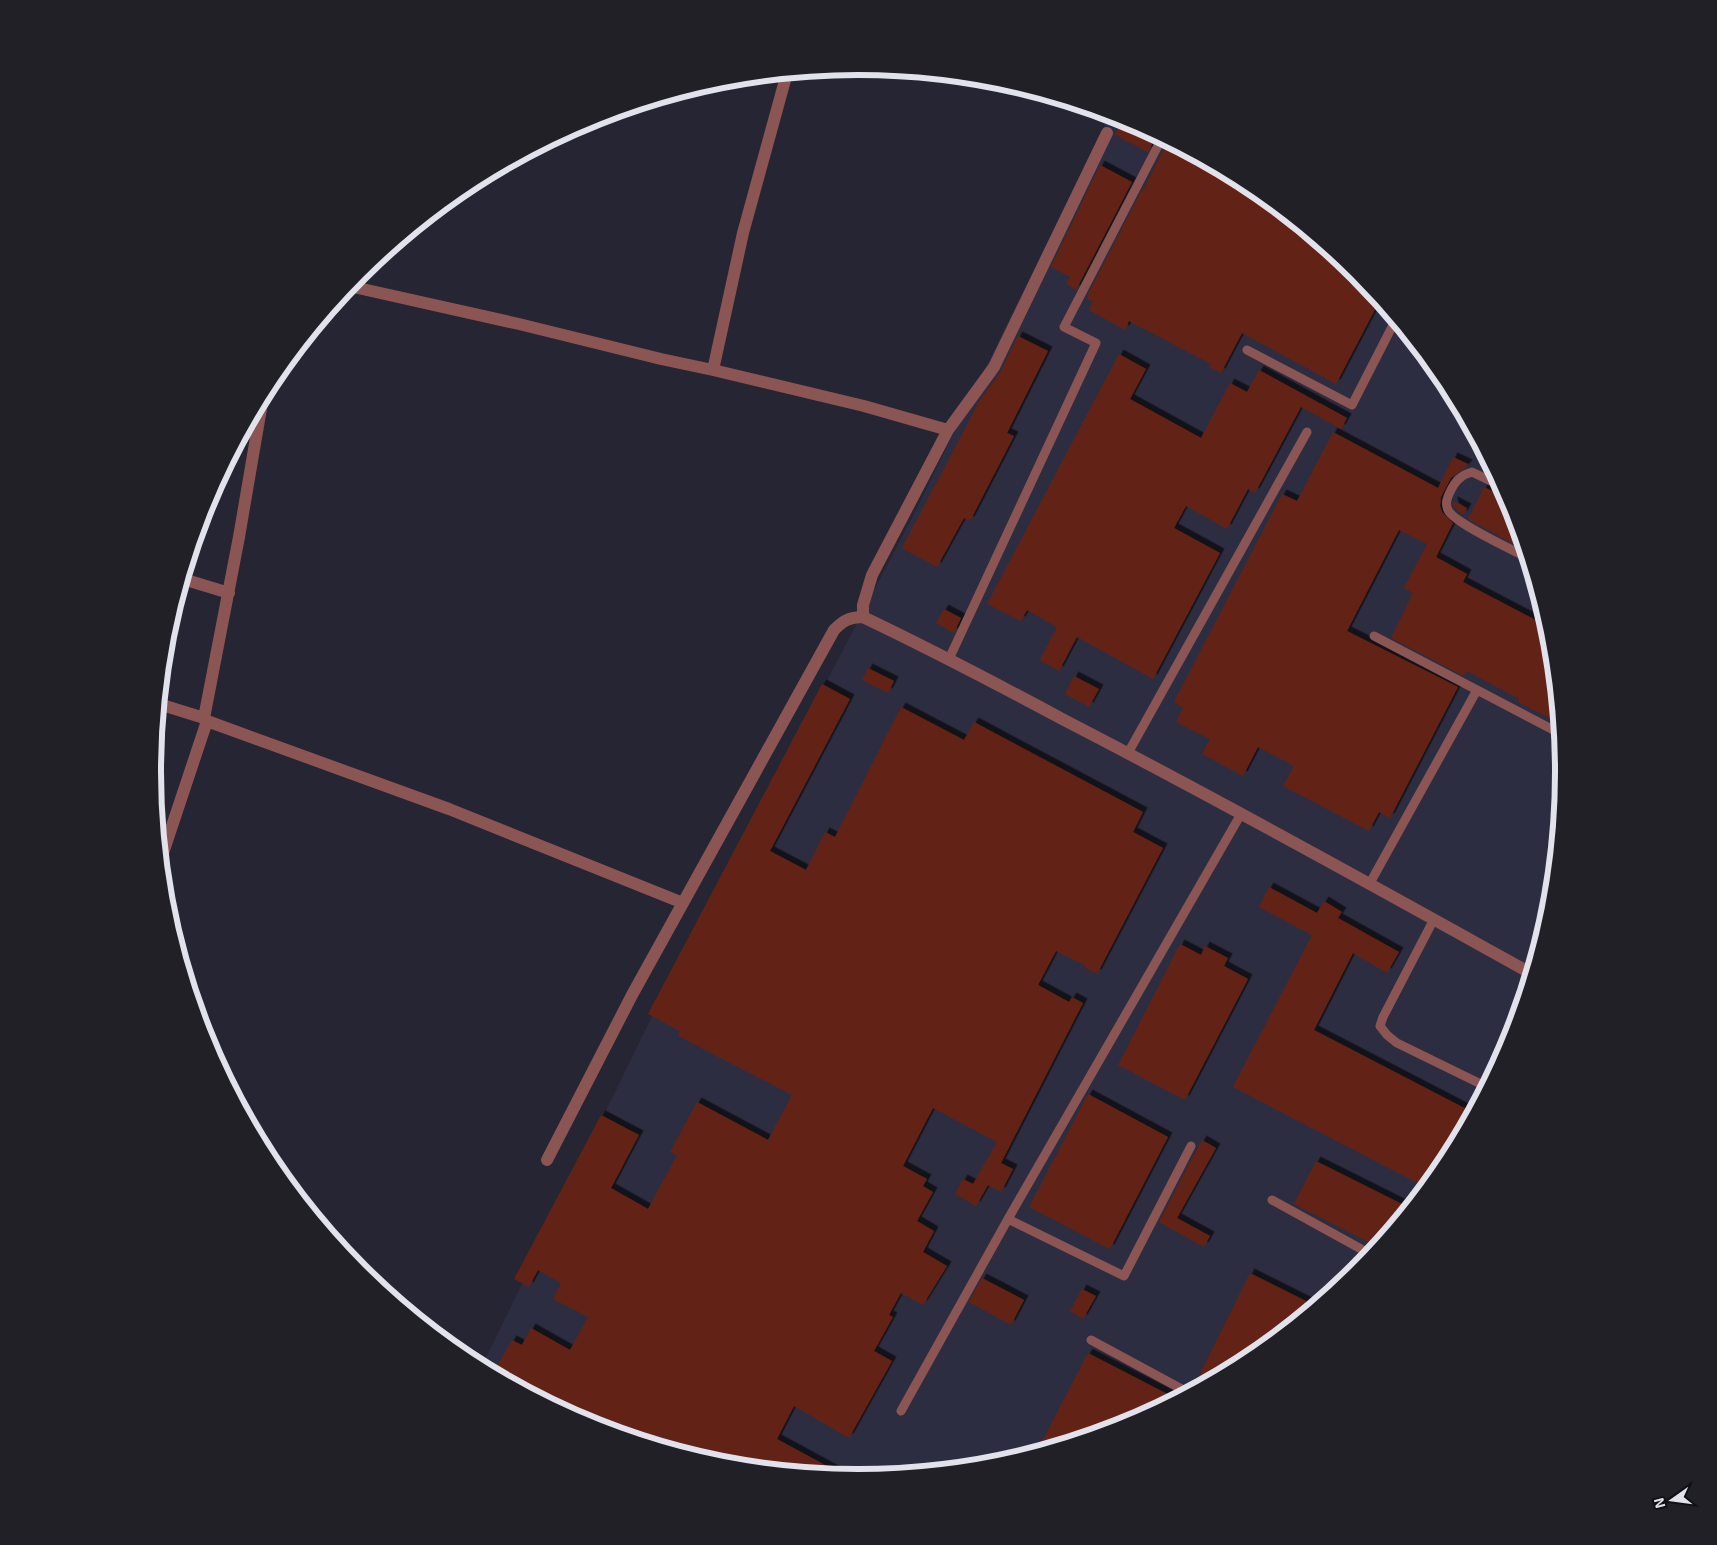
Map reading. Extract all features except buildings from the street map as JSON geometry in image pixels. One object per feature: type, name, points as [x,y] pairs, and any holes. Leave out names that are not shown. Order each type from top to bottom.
[{"type":"street","points":[[713,370],[743,233],[785,79]]},
{"type":"street","points":[[863,617],[862,605],[872,575],[948,430],[994,367],[1106,133]]},
{"type":"street","points":[[357,288],[864,406],[948,430]]},
{"type":"street","points":[[165,846],[205,720],[229,593],[258,417]]},
{"type":"street","points":[[188,581],[229,593]]},
{"type":"street","points":[[547,1160],[632,994],[834,630],[846,619],[854,617],[863,617],[1128,753],[1370,883],[1527,971]]},
{"type":"street","points":[[164,706],[449,809],[683,903]]},
{"type":"lane","points":[[949,660],[1096,343],[1064,327],[1159,143]]},
{"type":"lane","points":[[1247,350],[1352,405],[1393,325]]},
{"type":"lane","points":[[1128,753],[1307,432]]},
{"type":"lane","points":[[1492,482],[1472,472],[1462,475],[1453,486],[1446,500],[1448,511],[1461,522],[1521,554]]},
{"type":"lane","points":[[1374,636],[1555,731]]},
{"type":"lane","points":[[1370,883],[1477,690]]},
{"type":"lane","points":[[901,1411],[1008,1219],[1241,814]]},
{"type":"lane","points":[[1434,919],[1382,1016],[1380,1026],[1397,1043],[1482,1085]]},
{"type":"lane","points":[[1008,1219],[1124,1276],[1191,1146]]},
{"type":"lane","points":[[1272,1200],[1365,1251]]},
{"type":"lane","points":[[1091,1340],[1183,1390]]},
{"type":"shaded area","points":[[1107,121],[1167,147],[1207,168],[1283,219],[1352,279],[1412,348],[1463,424],[1484,464],[1519,548],[1543,636],[1550,681],[1555,727],[1555,818],[1543,909],[1519,997],[1503,1039],[1463,1121],[1438,1160],[1412,1197],[1352,1266],[1283,1326],[1246,1352],[1207,1377],[1125,1417],[1083,1433],[995,1457],[904,1469],[858,1470],[813,1469],[722,1457],[634,1433],[592,1417],[550,1398],[510,1377],[485,1361],[652,1016],[916,510]]}]
